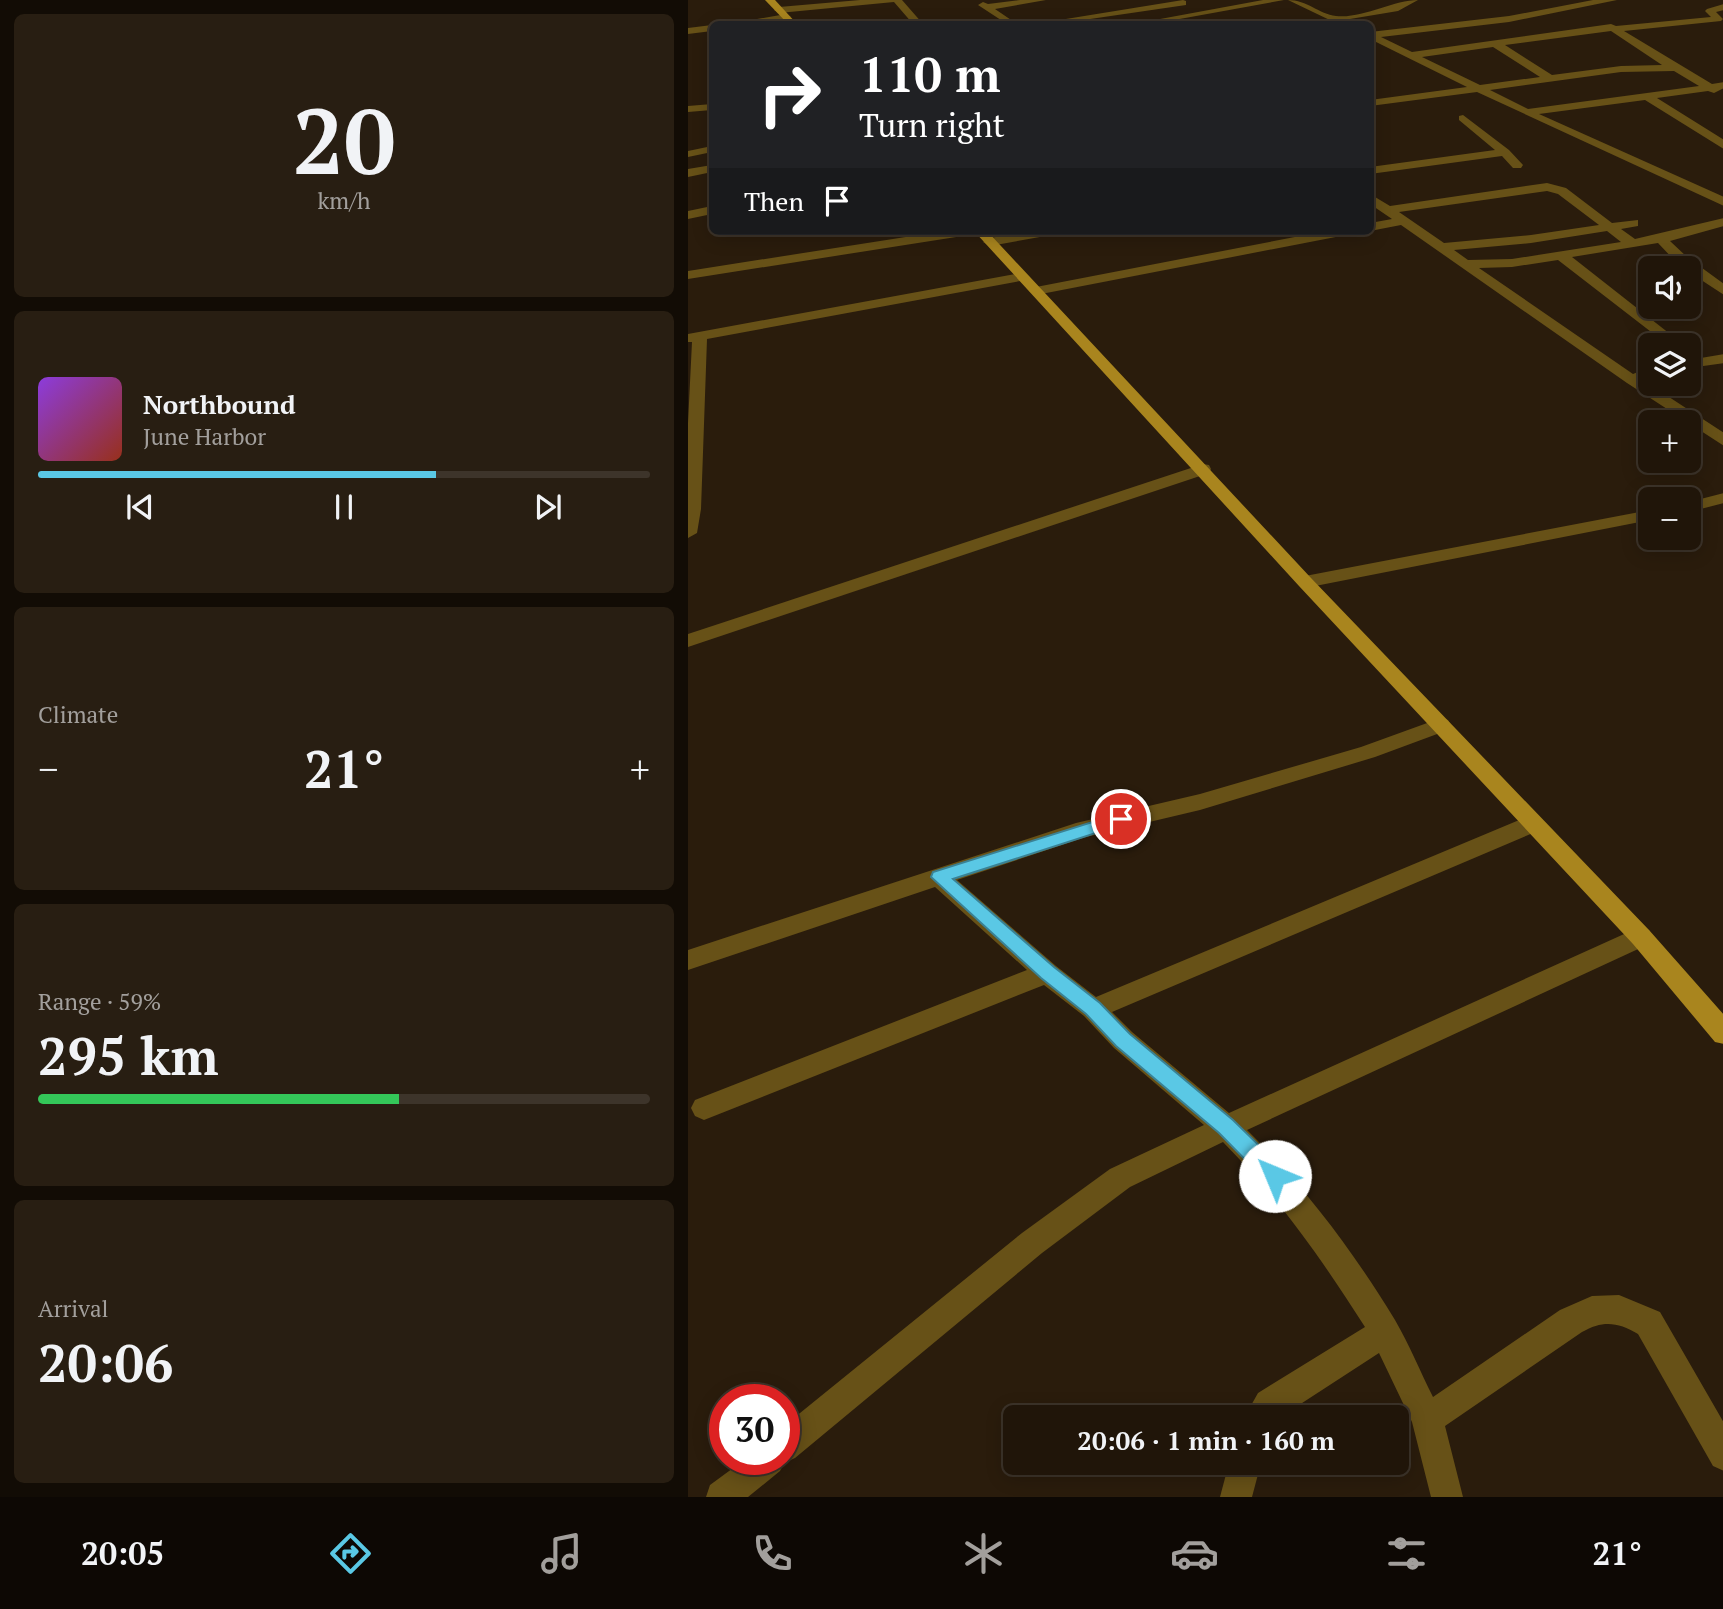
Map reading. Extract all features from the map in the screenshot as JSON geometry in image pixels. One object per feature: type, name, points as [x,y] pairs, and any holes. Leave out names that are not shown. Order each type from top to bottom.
[{"type":"main road","points":[[770,0],[786,17]]},
{"type":"main road","points":[[985,237],[1305,582],[1641,937],[1723,1034]]},
{"type":"street","points":[[756,21],[891,0]]},
{"type":"street","points":[[897,0],[915,21]]},
{"type":"street","points":[[975,0],[1008,21]]},
{"type":"street","points":[[987,7],[1042,0]]},
{"type":"street","points":[[1156,21],[1279,0]]},
{"type":"street","points":[[1293,0],[1338,21]]},
{"type":"street","points":[[1333,19],[1395,9],[1413,0]]},
{"type":"street","points":[[1558,0],[1615,29],[1672,67],[1723,95]]},
{"type":"street","points":[[1374,35],[1509,19],[1571,5],[1612,0]]},
{"type":"street","points":[[1060,21],[1183,3]]},
{"type":"street","points":[[1720,21],[1709,11],[1723,7]]},
{"type":"street","points":[[1411,55],[1615,29],[1720,21]]},
{"type":"street","points":[[688,31],[709,28]]},
{"type":"street","points":[[1374,36],[1526,112],[1723,202]]},
{"type":"street","points":[[1494,43],[1549,78]]},
{"type":"street","points":[[1374,102],[1621,69],[1672,67]]},
{"type":"street","points":[[1526,112],[1723,85]]},
{"type":"street","points":[[1648,97],[1723,146]]},
{"type":"street","points":[[688,109],[709,107]]},
{"type":"street","points":[[1463,118],[1517,165]]},
{"type":"street","points":[[688,154],[709,150]]},
{"type":"street","points":[[1374,170],[1505,152]]},
{"type":"street","points":[[688,173],[709,170]]},
{"type":"street","points":[[1388,210],[1547,187],[1562,191],[1634,245]]},
{"type":"street","points":[[1708,195],[1723,191]]},
{"type":"street","points":[[1374,201],[1723,441]]},
{"type":"street","points":[[688,215],[709,211]]},
{"type":"street","points":[[1374,226],[1404,221]]},
{"type":"street","points":[[1465,264],[1512,263],[1634,245],[1723,222]]},
{"type":"street","points":[[1444,247],[1531,239],[1634,223]]},
{"type":"street","points":[[688,275],[943,235]]},
{"type":"street","points":[[985,237],[1007,235]]},
{"type":"street","points":[[1036,291],[1325,235]]},
{"type":"street","points":[[1661,239],[1682,260],[1723,291]]},
{"type":"street","points":[[1562,256],[1661,333]]},
{"type":"street","points":[[688,533],[694,337],[1021,277]]},
{"type":"street","points":[[1701,359],[1723,358]]},
{"type":"street","points":[[1632,380],[1638,377]]},
{"type":"street","points":[[688,641],[1203,470]]},
{"type":"street","points":[[1701,504],[1723,498]]},
{"type":"street","points":[[1305,582],[1638,517]]},
{"type":"street","points":[[688,960],[1084,829],[1200,802],[1368,752],[1441,725]]},
{"type":"street","points":[[1093,1009],[1532,824]]},
{"type":"street","points":[[939,877],[1226,1127],[1275,1176],[1325,1239],[1385,1332],[1427,1419],[1447,1497]]},
{"type":"street","points":[[800,1434],[1032,1243],[1120,1178],[1641,937]]},
{"type":"street","points":[[704,1108],[1047,973]]},
{"type":"street","points":[[1427,1419],[1582,1314],[1593,1308],[1614,1308],[1634,1314],[1649,1323],[1723,1455]]},
{"type":"street","points":[[1268,1405],[1385,1332]]},
{"type":"street","points":[[722,1497],[750,1475]]},
{"type":"street","points":[[1236,1497],[1242,1475]]},
{"type":"route","points":[[1121,819],[939,877],[1226,1127],[1275,1176]]}]
